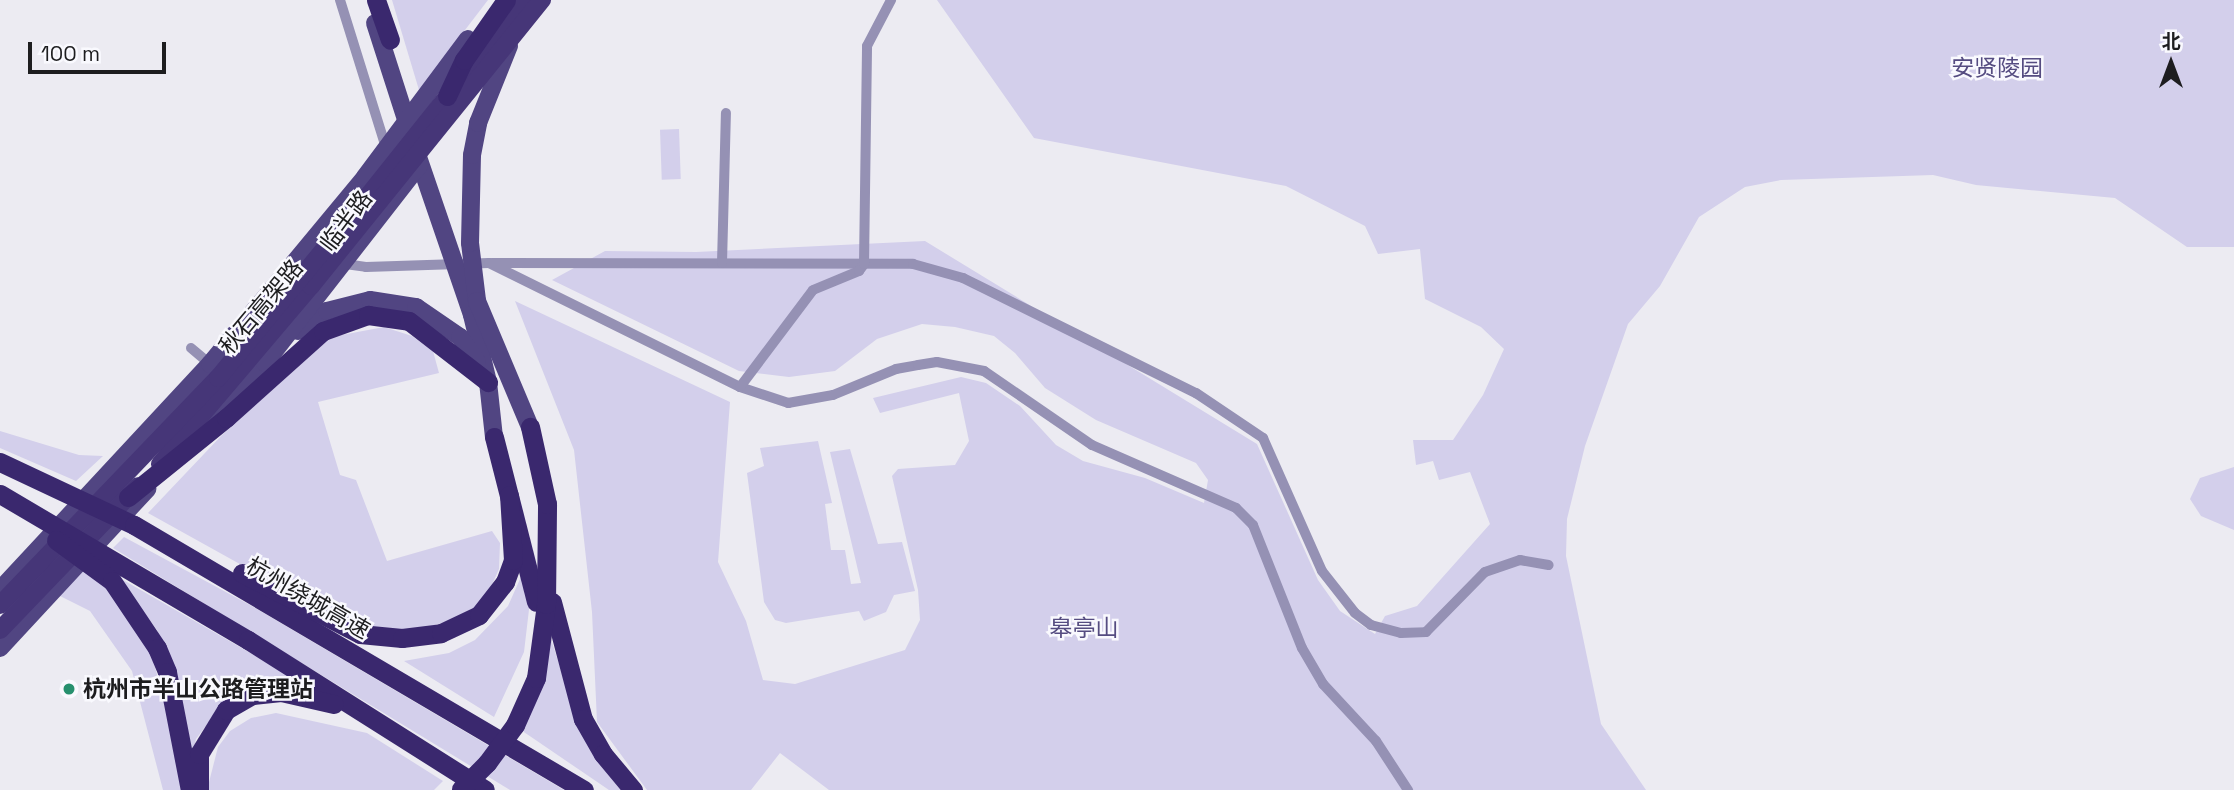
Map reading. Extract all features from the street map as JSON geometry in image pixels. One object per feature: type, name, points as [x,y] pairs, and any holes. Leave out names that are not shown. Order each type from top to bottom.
[{"type":"highway","points":[[376,0],[390,40]]},
{"type":"highway","points":[[447,96],[464,60],[506,0]]},
{"type":"highway","name":"秋石高架路","points":[[0,605],[218,378],[524,0]]},
{"type":"highway","name":"秋石高架路","points":[[0,630],[128,496],[311,286],[542,0]]},
{"type":"highway","points":[[128,496],[226,418],[323,331],[368,315],[409,321],[488,382]]},
{"type":"highway","points":[[460,790],[495,754],[536,678],[544,634],[548,504],[530,427]]},
{"type":"highway","points":[[445,790],[480,756],[505,719],[531,655],[535,595],[494,437]]},
{"type":"highway","name":"杭州绕城高速","points":[[0,462],[134,526],[463,716],[584,790]]},
{"type":"highway","points":[[0,494],[115,571],[167,672],[190,790]]},
{"type":"highway","points":[[134,526],[206,554],[332,622],[360,634],[402,638],[451,629],[479,615],[494,598],[513,560],[509,495]]},
{"type":"highway","points":[[0,505],[387,727],[485,790]]},
{"type":"highway","points":[[545,578],[583,719],[603,754],[633,790]]},
{"type":"highway","points":[[199,790],[199,754],[209,732],[226,710],[252,695],[304,694],[387,727]]},
{"type":"main road","points":[[367,0],[402,87],[477,300],[530,427]]},
{"type":"main road","points":[[384,0],[390,40],[402,87],[458,283],[471,315],[488,382],[494,437]]},
{"type":"main road","name":"临半路","points":[[0,590],[210,364],[386,148],[498,0]]},
{"type":"main road","name":"临半路","points":[[0,648],[265,362],[343,266],[509,46],[551,0]]},
{"type":"main road","points":[[477,300],[470,243],[472,155],[478,123],[509,46]]},
{"type":"main road","points":[[265,362],[327,311],[370,300],[416,307],[450,330],[471,350],[488,382]]},
{"type":"street","points":[[340,0],[386,148]]},
{"type":"street","points":[[740,387],[813,290],[859,271],[864,264],[867,46],[891,0]]},
{"type":"street","points":[[722,263],[726,113]]},
{"type":"street","points":[[307,247],[343,266],[489,262],[913,264],[963,278],[1196,393],[1263,438],[1322,571],[1355,612],[1371,625],[1401,633],[1426,632],[1485,572],[1520,560],[1549,565]]},
{"type":"street","points":[[489,262],[740,387],[793,402],[833,395],[896,369],[937,362],[960,364],[984,371],[1010,386],[1092,445],[1227,503],[1253,526],[1302,648],[1323,684],[1376,741],[1408,790]]},
{"type":"street","points":[[191,348],[210,364]]},
{"type":"green space","points":[[392,0],[488,0],[419,90]]},
{"type":"green space","name":"皋亭山","points":[[937,0],[2234,0],[2234,247],[2187,247],[2115,198],[1976,185],[1933,175],[1781,180],[1745,187],[1699,217],[1660,286],[1628,324],[1585,446],[1567,519],[1566,556],[1601,724],[1646,790],[829,790],[780,753],[751,790],[647,790],[597,722],[592,612],[574,450],[515,301],[730,402],[718,562],[746,621],[763,680],[795,684],[905,650],[920,620],[918,590],[892,476],[898,469],[955,465],[969,441],[959,393],[880,413],[873,398],[961,377],[986,383],[1020,406],[1056,445],[1083,461],[1145,478],[1204,503],[1208,480],[1196,463],[1096,420],[1045,388],[1015,353],[994,336],[955,327],[922,324],[877,339],[835,371],[789,377],[739,371],[552,280],[605,251],[696,252],[925,241],[1257,444],[1318,580],[1340,611],[1375,634],[1385,616],[1417,606],[1490,524],[1470,472],[1439,480],[1433,461],[1416,465],[1413,440],[1453,440],[1483,395],[1504,349],[1481,327],[1425,299],[1420,249],[1378,254],[1365,226],[1286,186],[1034,138]]},
{"type":"green space","points":[[679,129],[681,179],[662,180],[660,130]]},
{"type":"green space","points":[[384,327],[412,336],[433,351],[439,373],[318,402],[340,475],[356,480],[387,561],[492,531],[500,543],[499,569],[487,596],[470,615],[407,633],[348,624],[148,513],[222,435],[331,337]]},
{"type":"green space","points":[[0,431],[79,455],[103,456],[76,481],[0,448]]},
{"type":"green space","points":[[818,441],[832,503],[825,504],[831,550],[845,550],[851,584],[861,583],[830,452],[850,449],[878,544],[902,542],[915,591],[894,595],[886,612],[864,621],[859,611],[786,623],[775,620],[764,602],[747,473],[764,466],[760,448]]},
{"type":"green space","points":[[2234,467],[2234,530],[2201,516],[2190,499],[2200,478]]},
{"type":"green space","points":[[124,537],[250,605],[564,790],[510,790],[113,548]]},
{"type":"green space","points":[[84,567],[107,587],[151,655],[168,709],[182,790],[163,790],[132,671],[90,611],[56,594]]},
{"type":"green space","points":[[524,570],[530,601],[524,652],[494,717],[404,661],[449,653],[475,640],[508,606]]},
{"type":"green space","points":[[118,577],[311,688],[220,707],[196,739],[189,770],[169,661],[157,630]]},
{"type":"green space","points":[[550,636],[577,720],[622,790],[609,790],[518,728]]},
{"type":"green space","points":[[276,713],[367,733],[443,781],[434,790],[207,790],[218,747],[230,731],[251,718]]},
{"type":"place","name":"杭州市半山公路管理站","points":[[69,689]]},
{"type":"park label","name":"安贤陵园","points":[[1997,68]]}]
